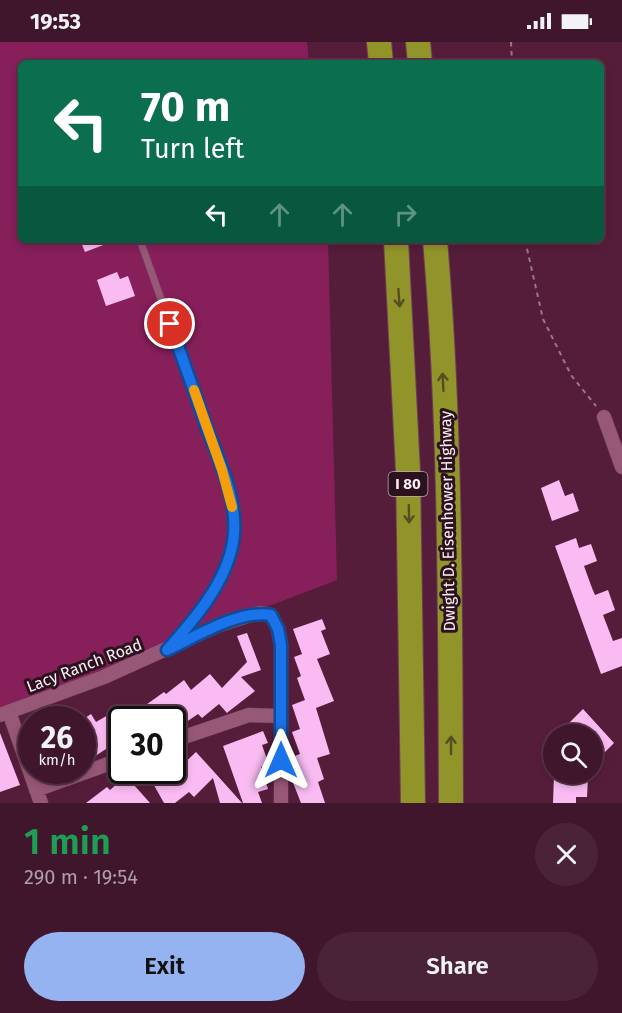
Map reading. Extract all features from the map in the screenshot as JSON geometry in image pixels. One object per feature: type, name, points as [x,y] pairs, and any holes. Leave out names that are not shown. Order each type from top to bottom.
[{"type":"highway","points":[[379,42],[381,60]]},
{"type":"highway","points":[[418,42],[420,60]]},
{"type":"highway","name":"I 80","points":[[396,243],[408,471],[413,803]]},
{"type":"highway","name":"Dwight D. Eisenhower Highway","points":[[435,243],[449,504],[451,803]]},
{"type":"street","points":[[604,417],[622,467]]},
{"type":"street","points":[[167,650],[247,616],[261,613],[271,615],[278,629],[281,645],[281,803]]},
{"type":"street","name":"Lacy Ranch Road","points":[[5,713],[104,677],[167,650]]},
{"type":"street","points":[[5,713],[38,797],[108,765]]},
{"type":"street","points":[[186,736],[249,715],[281,716]]},
{"type":"lane","name":"Lacy Ranch Road","points":[[141,243],[222,470],[234,516],[233,542],[224,569],[194,620],[167,650]]},
{"type":"path","points":[[511,42],[512,60]]},
{"type":"path","points":[[526,243],[543,319],[571,375],[604,417]]},
{"type":"shaded area","points":[[0,42],[307,42],[309,60],[18,60],[18,243],[328,243],[337,580],[219,625],[0,715]]},
{"type":"building","points":[[81,243],[109,243],[85,252]]},
{"type":"building","points":[[117,272],[120,279],[128,276],[135,296],[106,306],[97,280]]},
{"type":"building","points":[[559,480],[565,496],[573,493],[579,511],[552,521],[541,488]]},
{"type":"building","points":[[576,538],[579,548],[591,544],[597,561],[584,566],[595,595],[608,590],[615,610],[603,615],[613,641],[622,638],[622,666],[601,674],[555,546]]},
{"type":"building","points":[[322,619],[326,629],[321,631],[330,654],[317,659],[334,701],[316,708],[330,754],[317,758],[324,779],[318,782],[325,803],[301,803],[292,780],[300,778],[292,757],[300,754],[292,732],[300,729],[292,705],[305,700],[297,678],[301,676],[294,657],[302,654],[293,629]]},
{"type":"building","points":[[247,633],[261,670],[241,677],[255,691],[227,713],[219,704],[202,718],[198,714],[186,722],[186,706],[144,706],[164,692],[166,694],[184,680],[191,690],[210,674],[222,688],[247,662],[237,636]]},
{"type":"building","points":[[583,709],[597,724],[568,724]]},
{"type":"building","points":[[108,715],[108,752],[106,749],[96,756],[96,722]]},
{"type":"building","points":[[263,731],[268,743],[262,745],[269,765],[261,767],[268,789],[258,792],[262,803],[243,803],[223,746]]},
{"type":"building","points":[[603,731],[614,743],[603,754]]},
{"type":"building","points":[[0,733],[20,785],[0,792]]},
{"type":"building","points":[[196,752],[242,803],[220,803],[213,778],[194,797],[189,792],[175,803],[164,803],[153,784],[186,784],[186,761]]},
{"type":"building","points":[[117,784],[133,784],[150,803],[86,803],[107,787],[110,790]]},
{"type":"building","points":[[554,784],[588,784],[587,797],[576,797],[576,803],[553,803]]},
{"type":"slow traffic","points":[[194,390],[222,470],[232,507]]},
{"type":"route","points":[[170,324],[222,470],[234,516],[233,542],[224,569],[194,620],[167,650],[247,616],[261,613],[271,615],[278,629],[281,645],[281,760]]}]
